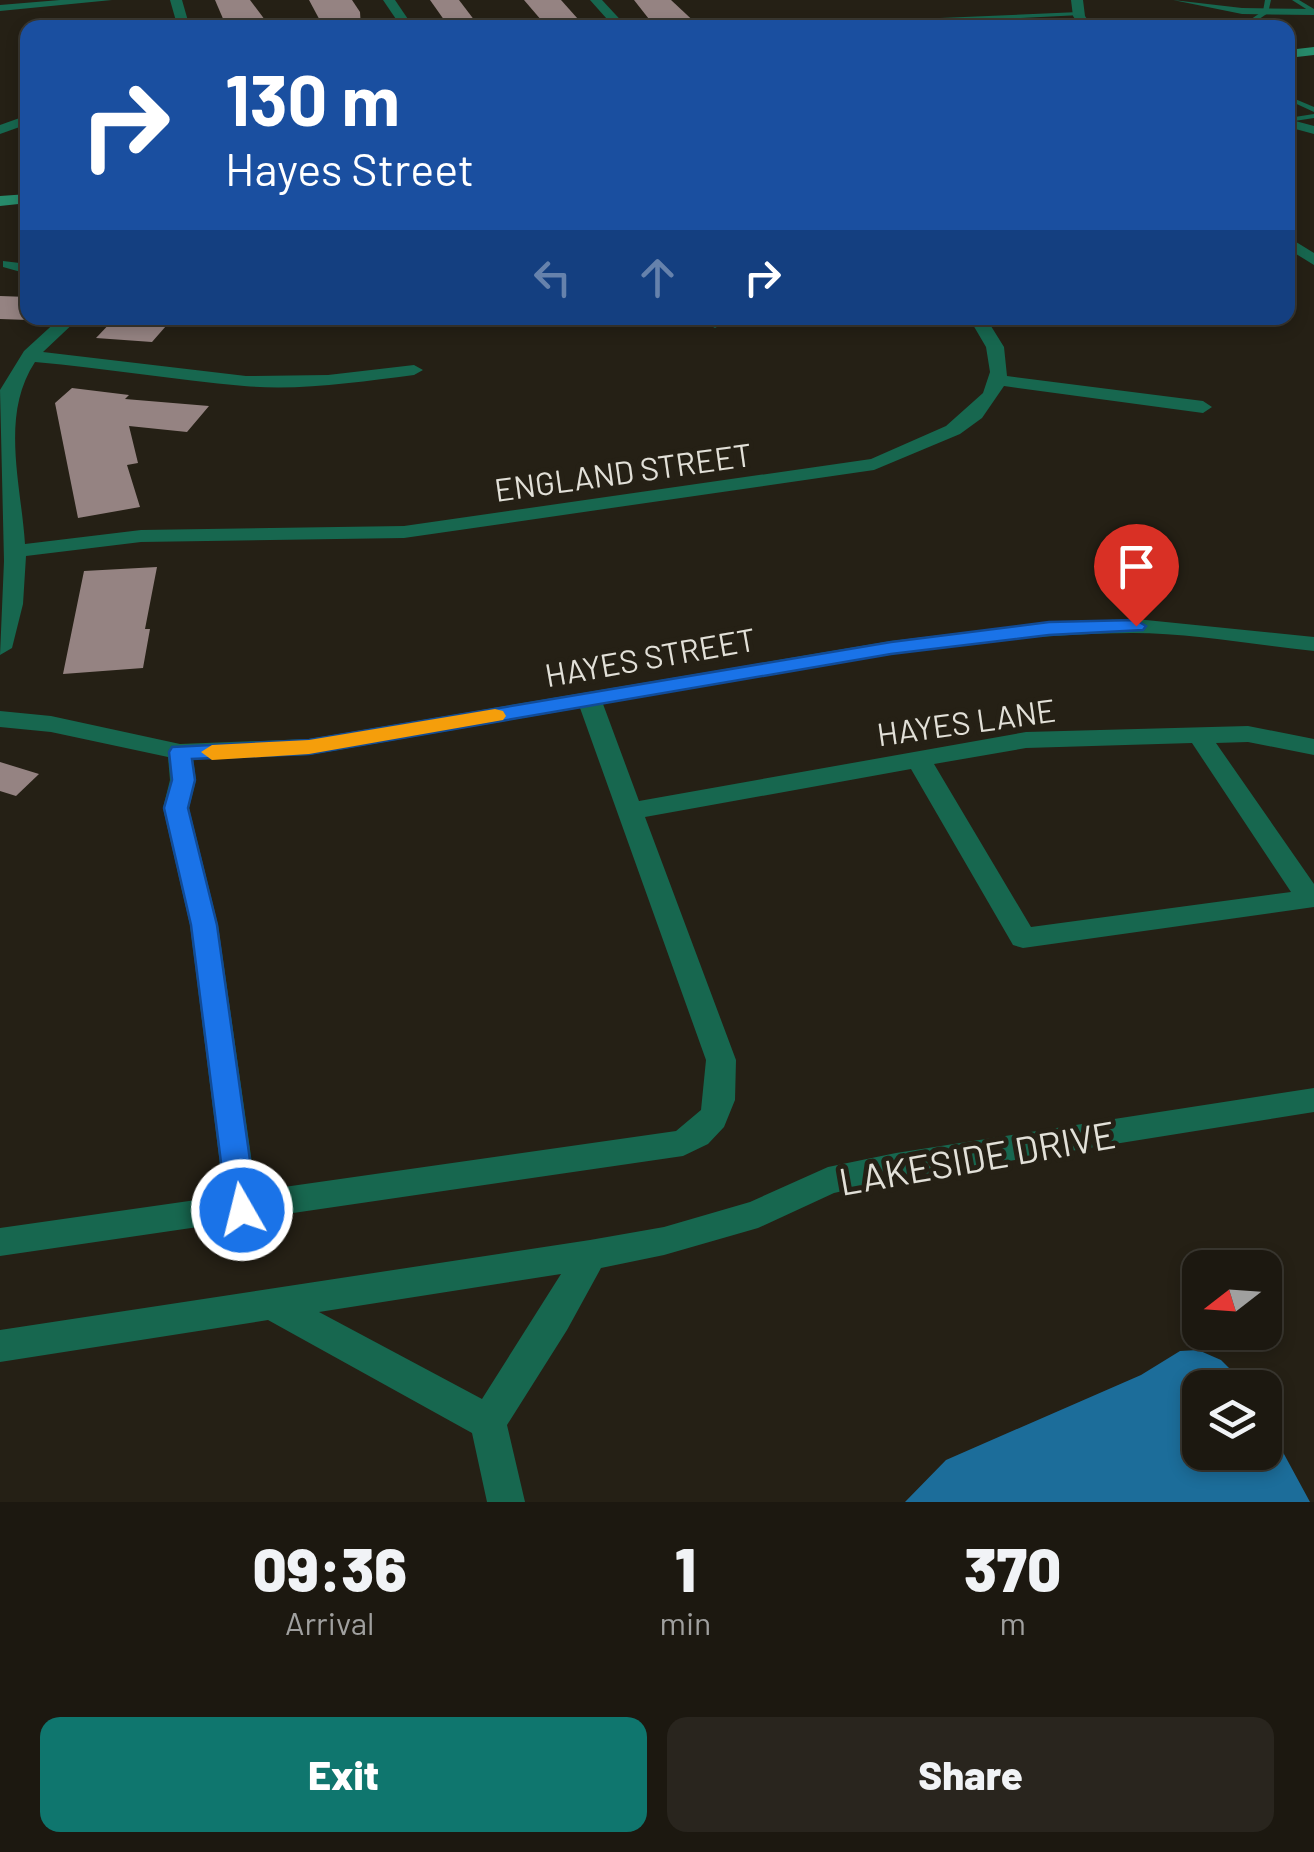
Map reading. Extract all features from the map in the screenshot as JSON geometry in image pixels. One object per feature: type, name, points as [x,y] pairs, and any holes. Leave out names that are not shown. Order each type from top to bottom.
[{"type":"street","points":[[0,8],[106,0]]},
{"type":"street","points":[[596,0],[615,20]]},
{"type":"street","points":[[1179,0],[1314,12]]},
{"type":"street","points":[[9,264],[20,266]]},
{"type":"street","points":[[0,648],[15,598],[16,551],[2,431],[4,407],[11,384],[47,336],[61,325]]},
{"type":"street","points":[[982,325],[996,347],[1001,364],[997,380],[1204,407]]},
{"type":"street","points":[[31,356],[135,365],[246,381],[328,380],[414,370]]},
{"type":"street","name":"ENGLAND STREET","points":[[16,551],[141,536],[404,532],[842,470],[910,453],[944,438],[981,410],[993,394],[997,380]]},
{"type":"street","name":"HAYES STREET","points":[[0,719],[51,724],[180,752],[309,747],[891,648],[1049,628],[1136,626],[1314,644]]},
{"type":"street","points":[[0,1242],[683,1143],[709,1128],[721,1104],[721,1060],[588,700]]},
{"type":"street","points":[[918,759],[1022,938],[1310,898],[1198,734]]},
{"type":"street","name":"HAYES LANE","points":[[630,811],[1026,740],[1248,734],[1314,747]]},
{"type":"street","points":[[180,752],[184,780],[176,808],[204,925],[232,1211]]},
{"type":"street","name":"LAKESIDE DRIVE","points":[[0,1346],[590,1255],[664,1241],[758,1214],[828,1181],[896,1166],[1314,1100]]},
{"type":"street","points":[[506,1502],[488,1422],[555,1319],[590,1255]]},
{"type":"street","points":[[272,1304],[488,1422]]},
{"type":"lane","points":[[1295,0],[1314,12]]},
{"type":"lane","points":[[940,20],[1078,7]]},
{"type":"water","points":[[1198,1350],[1221,1360],[1231,1370],[1182,1370],[1182,1470],[1282,1470],[1282,1450],[1310,1502],[905,1502],[946,1460],[1141,1375],[1180,1351]]},
{"type":"building","points":[[215,0],[250,0],[265,20],[224,20]]},
{"type":"building","points":[[309,0],[352,0],[360,12],[360,20],[320,20]]},
{"type":"building","points":[[430,0],[459,0],[474,20],[444,20]]},
{"type":"building","points":[[524,0],[561,0],[579,20],[541,20]]},
{"type":"building","points":[[634,0],[671,0],[692,20],[650,20]]},
{"type":"building","points":[[0,296],[20,297],[20,320],[0,319]]},
{"type":"building","points":[[108,325],[167,325],[152,342],[96,338]]},
{"type":"building","points":[[72,388],[129,395],[125,399],[209,406],[187,432],[129,426],[138,463],[127,465],[140,507],[78,518],[55,403]]},
{"type":"building","points":[[157,567],[145,629],[150,629],[143,668],[63,674],[84,571]]},
{"type":"building","points":[[0,762],[39,774],[16,796],[0,791]]},
{"type":"slow traffic","points":[[212,752],[309,747],[495,716]]},
{"type":"route","points":[[242,1210],[204,925],[176,808],[184,780],[180,752],[309,747],[891,648],[1049,628],[1136,626]]}]
